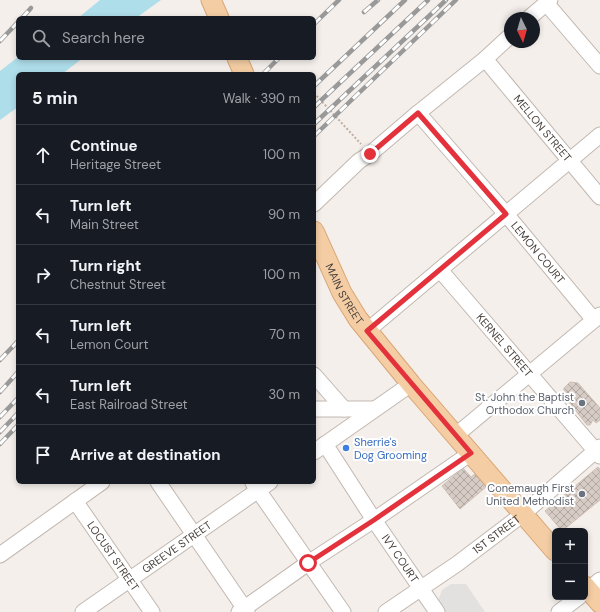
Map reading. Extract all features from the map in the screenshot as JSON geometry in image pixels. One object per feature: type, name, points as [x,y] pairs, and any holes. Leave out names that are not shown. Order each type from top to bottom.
[{"type":"main road","points":[[211,0],[218,16]]},
{"type":"main road","points":[[238,60],[243,72]]},
{"type":"main road","name":"MAIN STREET","points":[[316,235],[342,293],[367,331],[552,548]]},
{"type":"street","points":[[536,12],[548,2],[600,66]]},
{"type":"street","points":[[316,202],[359,161],[370,154],[504,42]]},
{"type":"street","name":"MELLON STREET","points":[[485,59],[600,197]]},
{"type":"street","name":"LEMON COURT","points":[[418,113],[597,318]]},
{"type":"street","points":[[367,331],[600,135]]},
{"type":"street","name":"KERNEL STREET","points":[[440,270],[529,374],[599,451]]},
{"type":"street","points":[[456,436],[597,318]]},
{"type":"street","points":[[316,377],[344,409]]},
{"type":"street","points":[[320,448],[411,384]]},
{"type":"street","points":[[316,409],[375,409]]},
{"type":"street","name":"IVY COURT","points":[[320,448],[374,520],[437,612]]},
{"type":"street","name":"1ST STREET","points":[[386,612],[457,564],[523,514],[599,451]]},
{"type":"street","points":[[159,484],[244,611],[308,563],[374,520],[471,453]]},
{"type":"street","points":[[0,555],[99,484]]},
{"type":"street","points":[[260,485],[308,563],[343,612]]},
{"type":"street","name":"GREEVE STREET","points":[[83,612],[194,535],[260,485]]},
{"type":"street","name":"LOCUST STREET","points":[[75,501],[152,612]]},
{"type":"street","points":[[559,612],[590,592]]},
{"type":"path","points":[[316,95],[370,154]]},
{"type":"shaded area","points":[[451,584],[466,584],[485,612],[443,612],[437,603],[442,590]]},
{"type":"water","points":[[100,0],[161,0],[139,16],[80,16]]},
{"type":"water","points":[[16,59],[16,60],[80,60],[65,72],[16,72],[16,108],[0,120],[0,71]]},
{"type":"building","name":"St. John the Baptist Orthodox Church","points":[[570,382],[578,383],[600,408],[600,420],[596,423],[593,420],[590,425],[587,425],[564,396],[564,388]]},
{"type":"building","name":"Conemaugh First United Methodist","points":[[598,467],[600,469],[600,500],[566,528],[559,528],[545,511]]},
{"type":"building","points":[[463,468],[471,477],[475,474],[486,487],[460,509],[442,486]]},
{"type":"railway","points":[[316,22],[339,0]]},
{"type":"railway","points":[[364,12],[378,0]]},
{"type":"railway","points":[[316,84],[405,0]]},
{"type":"railway","points":[[316,105],[428,0]]},
{"type":"railway","points":[[316,122],[446,0]]},
{"type":"railway","points":[[316,134],[456,0]]},
{"type":"railway","points":[[24,16],[31,8]]},
{"type":"railway","points":[[0,41],[16,24]]},
{"type":"railway","points":[[265,72],[277,60]]},
{"type":"railway","points":[[0,360],[16,343]]},
{"type":"railway","points":[[0,392],[16,374]]},
{"type":"railway","points":[[0,417],[16,400]]},
{"type":"railway","points":[[0,432],[16,415]]},
{"type":"railway","points":[[0,444],[16,427]]},
{"type":"place","name":"St. John the Baptist Orthodox Church","points":[[582,403]]},
{"type":"place","name":"Sherrie's Dog Grooming","points":[[346,448]]},
{"type":"place","name":"Conemaugh First United Methodist","points":[[582,494]]},
{"type":"route","points":[[308,563],[374,520],[471,453],[367,331],[506,214],[418,113],[370,154]]}]
